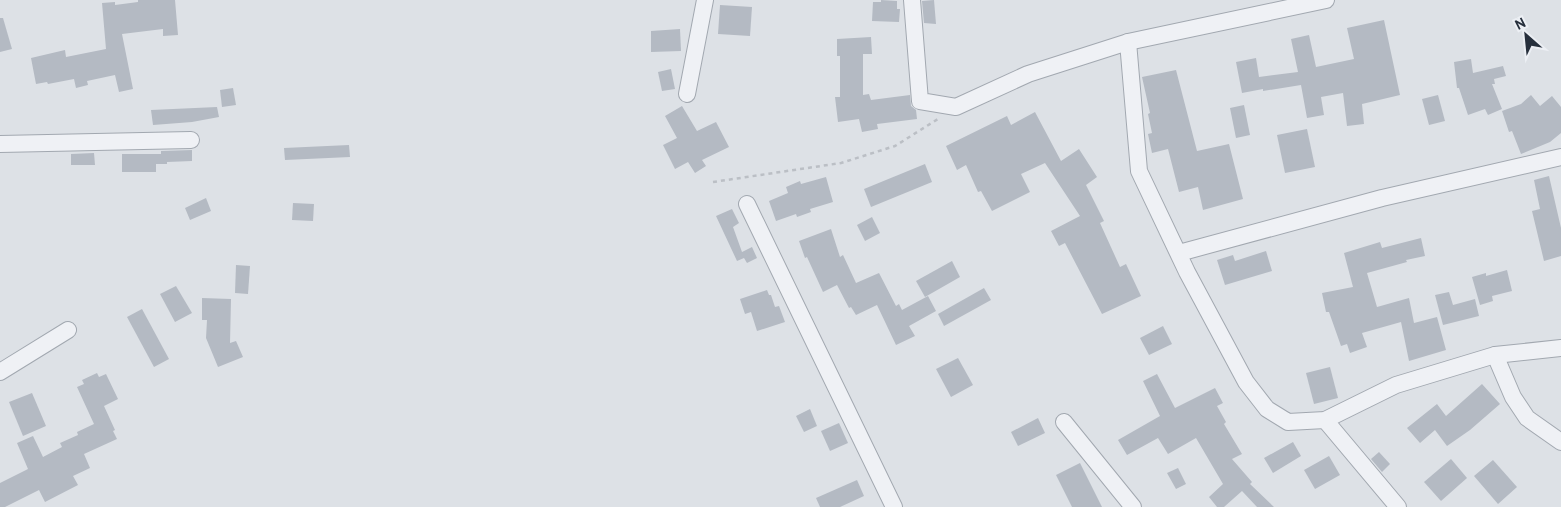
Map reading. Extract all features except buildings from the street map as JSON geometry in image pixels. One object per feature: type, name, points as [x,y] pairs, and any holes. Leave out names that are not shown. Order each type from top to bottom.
[{"type":"street","points":[[687,94],[705,0]]},
{"type":"street","points":[[912,0],[920,101],[956,107],[1028,74],[1128,42],[1326,0]]},
{"type":"street","points":[[1128,42],[1139,171],[1179,253],[1186,272],[1246,382],[1267,409],[1288,422],[1325,420],[1396,384],[1495,354],[1561,348]]},
{"type":"street","points":[[0,144],[191,140]]},
{"type":"street","points":[[1179,253],[1382,198],[1561,157]]},
{"type":"street","points":[[747,204],[894,507]]},
{"type":"street","points":[[0,372],[68,330]]},
{"type":"street","points":[[1495,354],[1513,397],[1527,418],[1561,442]]},
{"type":"street","points":[[1325,420],[1388,504]]},
{"type":"street","points":[[1064,422],[1133,507]]},
{"type":"path","points":[[713,182],[841,163],[895,146],[956,107]]}]
